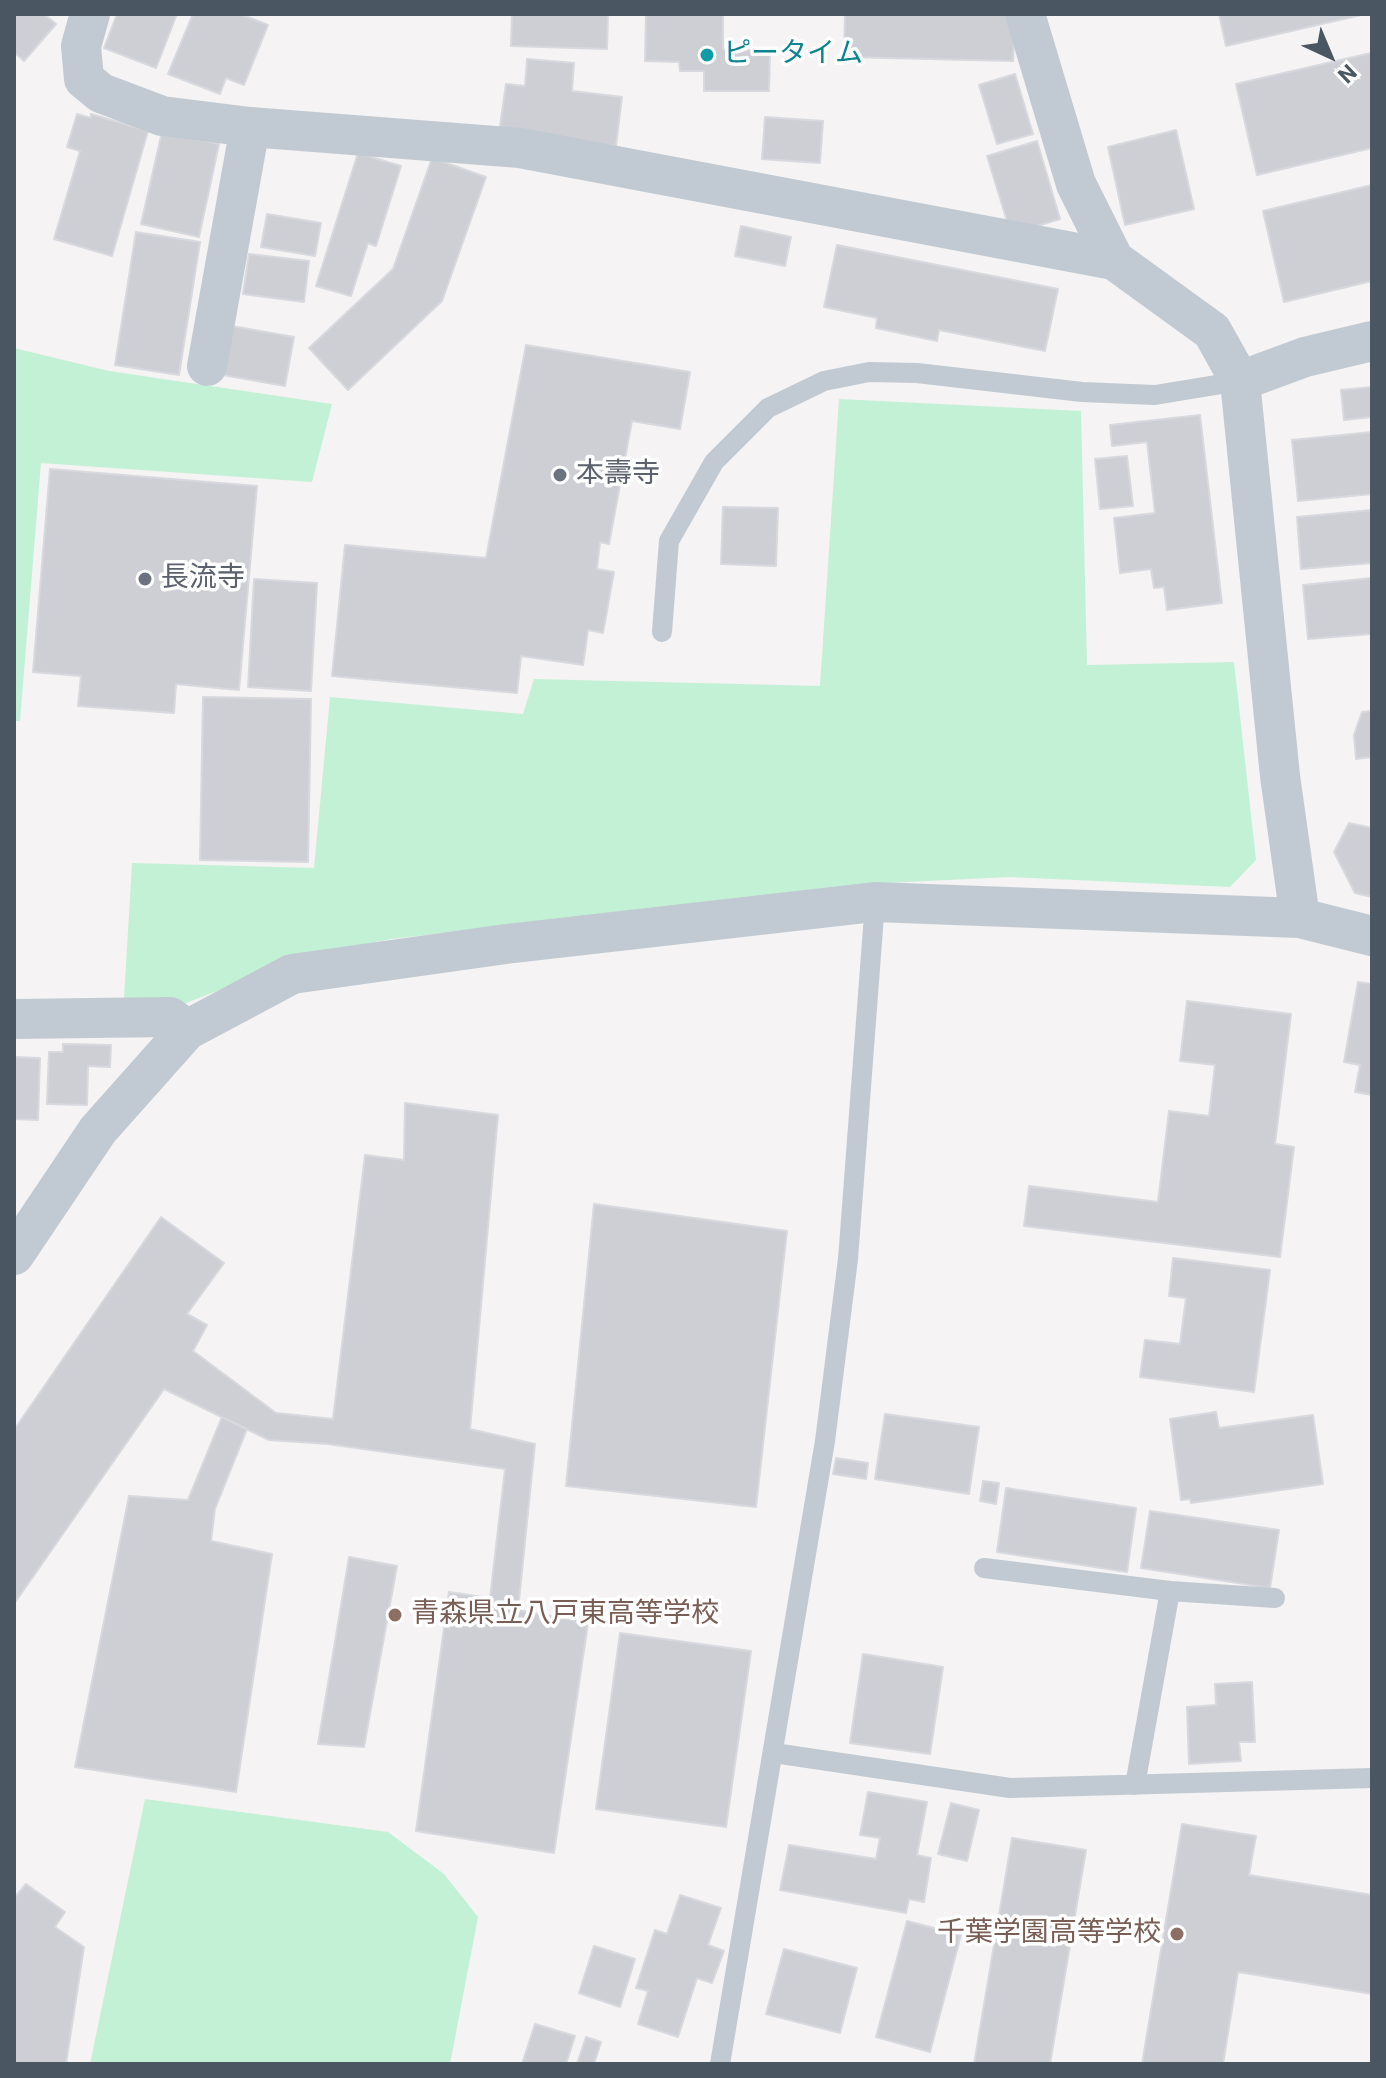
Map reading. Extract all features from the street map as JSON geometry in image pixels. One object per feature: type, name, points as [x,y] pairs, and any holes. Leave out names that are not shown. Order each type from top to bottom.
[{"type":"street","points":[[90,14],[81,46],[80,63],[84,79],[101,93],[162,116],[250,127],[520,148],[1114,260],[1212,331],[1240,381],[1280,776],[1300,918]]},
{"type":"street","points":[[1025,14],[1076,184],[1114,260]]},
{"type":"street","points":[[207,366],[250,127]]},
{"type":"street","points":[[1240,381],[1305,357],[1372,341]]},
{"type":"street","points":[[14,1255],[98,1130],[187,1030],[292,974],[506,944],[875,902],[1300,918],[1372,936]]},
{"type":"street","points":[[14,1019],[170,1017],[187,1030]]},
{"type":"lane","points":[[662,632],[669,541],[714,462],[768,408],[824,381],[869,372],[917,373],[1082,392],[1155,395],[1240,381]]},
{"type":"lane","points":[[720,2064],[825,1441],[848,1259],[875,902]]},
{"type":"lane","points":[[984,1568],[1170,1591],[1275,1598]]},
{"type":"lane","points":[[1135,1785],[1170,1591]]},
{"type":"lane","points":[[774,1753],[1010,1788],[1372,1778]]},
{"type":"green space","points":[[14,348],[109,371],[332,404],[312,482],[41,463],[20,721],[14,721]]},
{"type":"green space","points":[[839,399],[1081,411],[1087,665],[1234,662],[1256,860],[1230,887],[1009,877],[866,884],[391,939],[310,955],[186,1003],[124,999],[132,863],[314,868],[330,697],[523,714],[534,679],[820,686]]},
{"type":"green space","points":[[145,1799],[388,1832],[444,1874],[478,1917],[450,2064],[90,2064]]},
{"type":"building","points":[[14,14],[44,14],[56,24],[24,61],[14,52]]},
{"type":"building","points":[[117,14],[177,14],[156,68],[104,48]]},
{"type":"building","points":[[193,14],[240,14],[268,25],[244,85],[226,78],[220,94],[168,74]]},
{"type":"building","points":[[512,14],[608,14],[607,49],[511,46]]},
{"type":"building","name":"ピータイム","points":[[646,14],[723,14],[723,50],[770,50],[769,91],[704,91],[704,71],[680,71],[679,62],[645,61]]},
{"type":"building","points":[[845,14],[1015,14],[1013,61],[844,57]]},
{"type":"building","points":[[1219,14],[1361,14],[1361,15],[1226,46]]},
{"type":"building","points":[[1371,53],[1372,148],[1257,175],[1236,84]]},
{"type":"building","points":[[527,59],[574,63],[572,91],[622,97],[616,146],[499,133],[506,84],[525,86]]},
{"type":"building","points":[[1015,74],[1033,134],[997,144],[979,85]]},
{"type":"building","points":[[77,114],[91,118],[91,114],[148,131],[112,256],[54,239],[80,151],[67,147]]},
{"type":"building","points":[[765,117],[823,121],[820,163],[762,159]]},
{"type":"building","points":[[1176,130],[1194,209],[1125,225],[1108,147]]},
{"type":"building","points":[[162,132],[219,144],[199,237],[141,224]]},
{"type":"building","points":[[1037,141],[1060,219],[1011,234],[987,156]]},
{"type":"building","points":[[358,153],[401,166],[376,246],[368,243],[351,296],[316,286]]},
{"type":"building","points":[[432,158],[486,177],[442,301],[348,390],[309,348],[393,269]]},
{"type":"building","points":[[1372,185],[1372,281],[1284,302],[1263,211]]},
{"type":"building","points":[[267,214],[321,223],[315,256],[261,247]]},
{"type":"building","points":[[741,226],[791,237],[785,266],[735,256]]},
{"type":"building","points":[[136,232],[200,242],[179,375],[115,365]]},
{"type":"building","points":[[837,245],[1058,289],[1045,351],[939,330],[937,341],[876,328],[877,318],[824,307]]},
{"type":"building","points":[[249,254],[309,261],[304,302],[243,294]]},
{"type":"building","points":[[226,325],[294,337],[285,386],[217,374]]},
{"type":"building","name":"本壽寺","points":[[526,345],[690,372],[680,429],[632,421],[609,544],[600,542],[597,569],[614,572],[603,633],[588,630],[583,665],[521,656],[517,693],[332,676],[345,545],[486,558]]},
{"type":"building","points":[[1372,387],[1372,417],[1344,420],[1341,390]]},
{"type":"building","points":[[1200,415],[1222,603],[1167,610],[1164,587],[1154,588],[1151,569],[1120,573],[1114,518],[1155,513],[1147,442],[1112,446],[1110,425]]},
{"type":"building","points":[[1372,432],[1372,494],[1298,501],[1292,440]]},
{"type":"building","points":[[1127,456],[1133,506],[1100,509],[1095,459]]},
{"type":"building","name":"長流寺","points":[[50,469],[257,486],[239,690],[176,684],[174,713],[78,706],[81,676],[33,672]]},
{"type":"building","points":[[723,507],[778,508],[776,566],[721,564]]},
{"type":"building","points":[[1372,510],[1372,563],[1301,569],[1297,517]]},
{"type":"building","points":[[1372,578],[1372,634],[1308,639],[1303,585]]},
{"type":"building","points":[[254,579],[317,583],[311,691],[248,687]]},
{"type":"building","points":[[203,697],[311,699],[308,862],[200,860]]},
{"type":"building","points":[[1372,711],[1372,757],[1356,759],[1354,735],[1362,712]]},
{"type":"building","points":[[1349,823],[1372,828],[1372,897],[1355,893],[1334,852]]},
{"type":"building","points":[[1358,982],[1372,984],[1372,1095],[1355,1092],[1360,1065],[1344,1062]]},
{"type":"building","points":[[1187,1001],[1291,1014],[1275,1144],[1294,1147],[1280,1257],[1024,1226],[1029,1186],[1158,1202],[1169,1111],[1209,1116],[1215,1065],[1180,1061]]},
{"type":"building","points":[[63,1044],[111,1045],[110,1067],[88,1066],[87,1105],[47,1104],[49,1052],[63,1052]]},
{"type":"building","points":[[14,1057],[40,1058],[38,1120],[14,1119]]},
{"type":"building","points":[[405,1103],[498,1115],[470,1429],[535,1444],[518,1610],[588,1623],[554,1853],[416,1831],[449,1592],[490,1598],[505,1469],[328,1444],[269,1440],[164,1389],[14,1604],[14,1430],[161,1217],[224,1263],[187,1314],[207,1325],[193,1351],[276,1413],[333,1419],[365,1155],[404,1160]]},
{"type":"building","points":[[594,1204],[787,1231],[756,1507],[566,1486]]},
{"type":"building","points":[[1173,1258],[1270,1270],[1254,1392],[1140,1377],[1145,1340],[1180,1344],[1186,1298],[1169,1296]]},
{"type":"building","points":[[1216,1412],[1219,1428],[1313,1415],[1323,1484],[1191,1503],[1190,1499],[1181,1500],[1170,1419]]},
{"type":"building","points":[[885,1414],[979,1427],[969,1494],[875,1479]]},
{"type":"building","points":[[222,1417],[247,1429],[215,1509],[211,1541],[272,1554],[236,1792],[75,1767],[129,1496],[188,1500]]},
{"type":"building","points":[[836,1458],[868,1463],[866,1479],[833,1474]]},
{"type":"building","points":[[983,1481],[999,1483],[996,1504],[980,1501]]},
{"type":"building","points":[[1006,1488],[1136,1508],[1127,1572],[997,1552]]},
{"type":"building","points":[[1150,1511],[1279,1530],[1270,1588],[1141,1568]]},
{"type":"building","points":[[349,1557],[397,1566],[364,1747],[318,1744]]},
{"type":"building","points":[[620,1633],[751,1651],[726,1827],[596,1809]]},
{"type":"building","points":[[863,1654],[943,1667],[930,1754],[850,1743]]},
{"type":"building","points":[[1252,1682],[1255,1742],[1239,1742],[1241,1761],[1189,1764],[1187,1707],[1216,1705],[1215,1684]]},
{"type":"building","points":[[868,1792],[927,1802],[917,1855],[931,1858],[924,1902],[909,1899],[906,1913],[780,1890],[789,1845],[876,1859],[880,1838],[860,1835]]},
{"type":"building","points":[[951,1803],[979,1810],[967,1861],[938,1854]]},
{"type":"building","points":[[1182,1824],[1256,1836],[1249,1875],[1372,1895],[1372,1994],[1238,1972],[1223,2064],[1142,2064]]},
{"type":"building","points":[[1012,1838],[1086,1850],[1050,2064],[974,2064]]},
{"type":"building","points":[[26,1884],[65,1912],[55,1927],[84,1947],[66,2064],[14,2064],[14,1898]]},
{"type":"building","points":[[680,1895],[721,1908],[708,1945],[724,1951],[712,1983],[697,1978],[678,2037],[638,2024],[648,1991],[636,1988],[655,1930],[667,1934]]},
{"type":"building","points":[[907,1921],[961,1935],[930,2052],[876,2037]]},
{"type":"building","points":[[594,1946],[635,1959],[620,2007],[579,1993]]},
{"type":"building","points":[[784,1949],[857,1968],[840,2033],[766,2014]]},
{"type":"building","points":[[535,2024],[575,2036],[566,2064],[522,2064]]},
{"type":"building","points":[[586,2037],[601,2042],[594,2064],[577,2064]]},
{"type":"place","name":"ピータイム","points":[[707,55]]},
{"type":"place","name":"本壽寺","points":[[560,475]]},
{"type":"place","name":"長流寺","points":[[145,579]]},
{"type":"place","name":"青森県立八戸東高等学校","points":[[395,1615]]},
{"type":"place","name":"千葉学園高等学校","points":[[1177,1934]]}]
